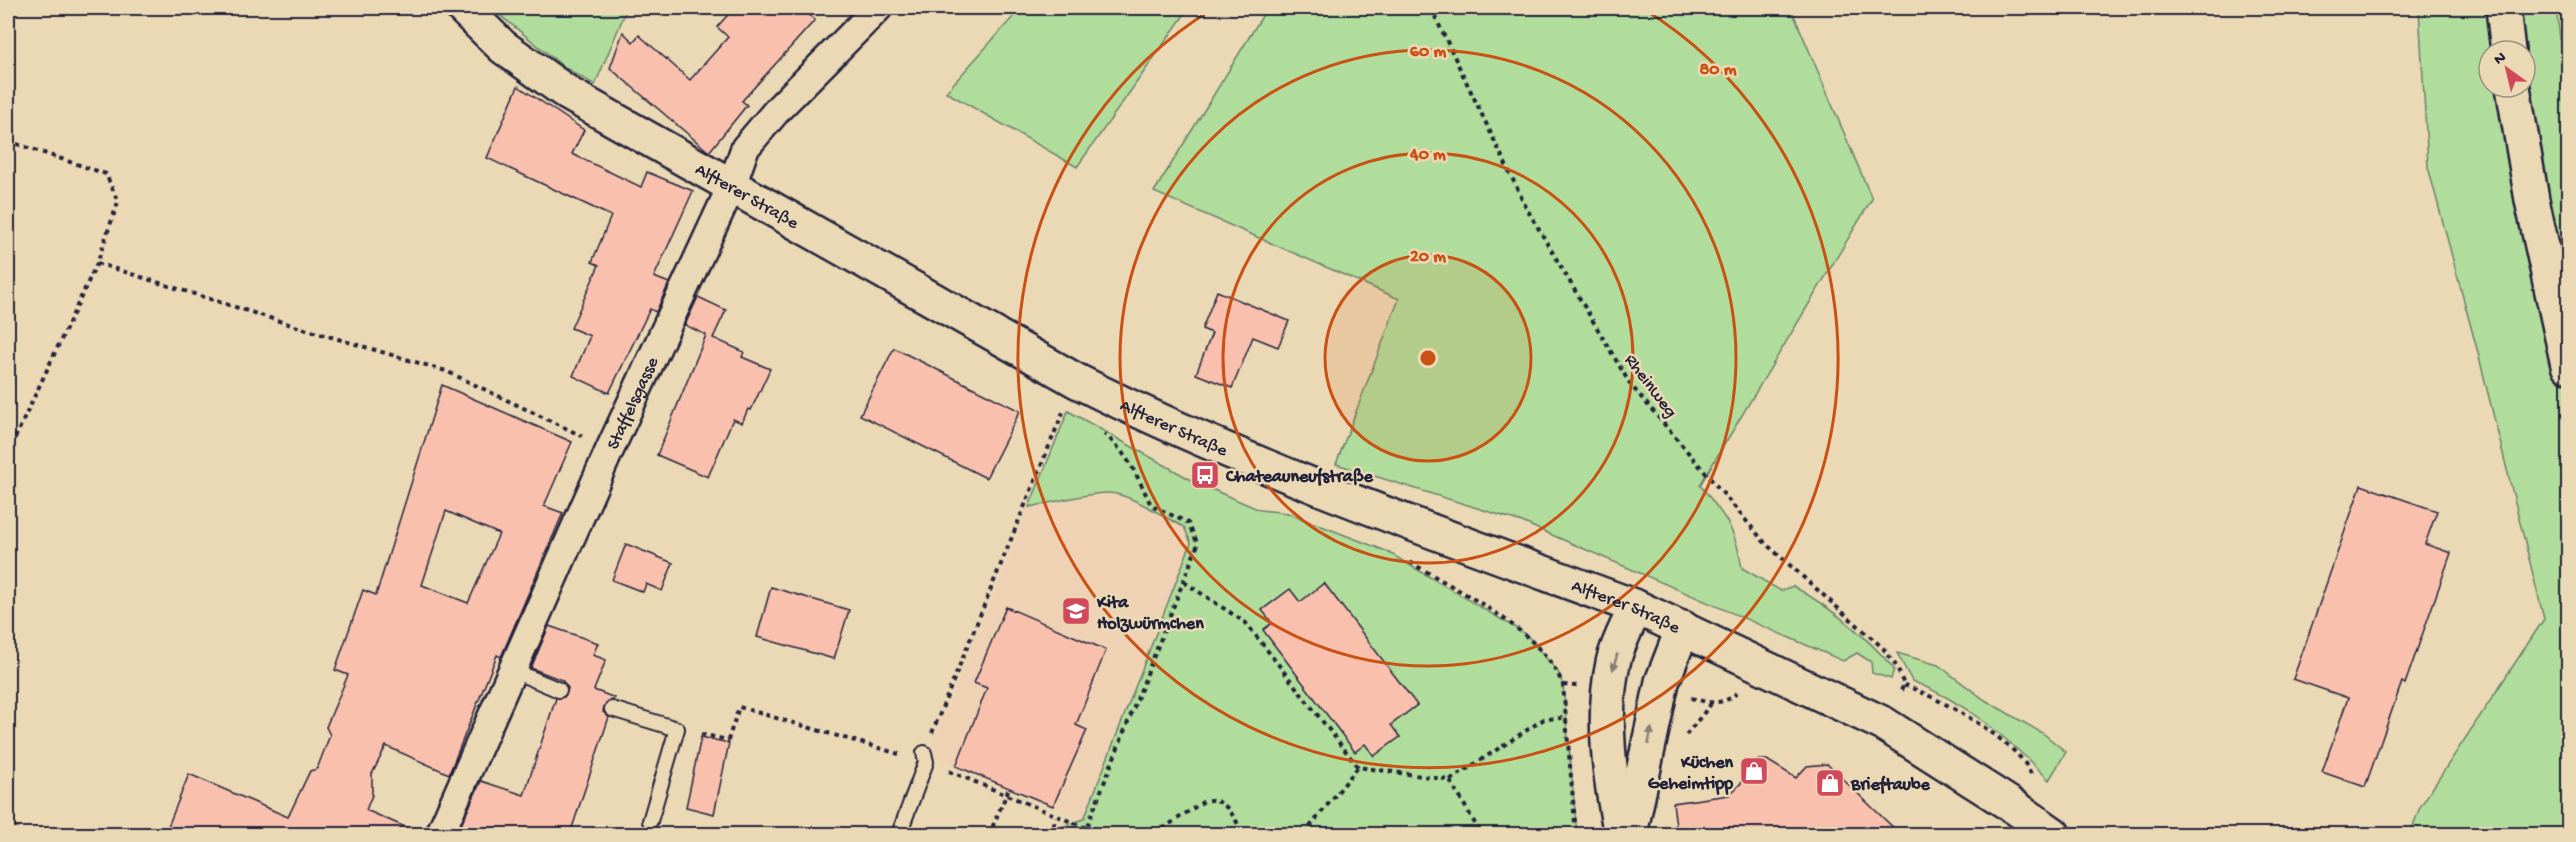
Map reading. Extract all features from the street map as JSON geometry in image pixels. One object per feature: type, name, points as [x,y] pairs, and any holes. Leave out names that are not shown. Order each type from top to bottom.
[{"type":"street","name":"Alfterer Straße","points":[[463,8],[503,47],[568,94],[1077,381],[1150,417],[1347,500],[1636,607],[1683,628],[1884,724],[2053,834]]},
{"type":"street","name":"Staffelsgasse","points":[[440,834],[514,672],[610,450],[732,185],[745,148],[779,108],[878,8]]},
{"type":"street","points":[[2503,8],[2507,39]]},
{"type":"street","points":[[2515,99],[2532,200],[2568,365]]},
{"type":"street","points":[[1621,834],[1612,792],[1607,701],[1614,661],[1636,607]]},
{"type":"street","points":[[1630,834],[1662,681],[1683,628]]},
{"type":"lane","points":[[514,672],[559,690]]},
{"type":"lane","points":[[612,709],[677,729],[650,821]]},
{"type":"lane","points":[[899,834],[925,757]]},
{"type":"path","name":"Rheinweg","points":[[1431,8],[1527,209],[1630,384],[1766,544],[1883,648],[1897,667],[1904,685],[1884,724]]},
{"type":"path","points":[[8,141],[106,174],[118,202],[97,263],[8,453]]},
{"type":"path","points":[[97,263],[446,371],[610,450]]},
{"type":"path","points":[[925,757],[1060,418]]},
{"type":"path","points":[[1084,834],[1198,544],[1188,523],[1150,505],[1137,475],[1119,446],[1101,432]]},
{"type":"path","points":[[1406,559],[1526,633],[1558,672],[1563,686],[1576,834]]},
{"type":"path","points":[[1184,582],[1246,622],[1358,767],[1450,780],[1544,719],[1565,718]]},
{"type":"path","points":[[677,729],[728,740],[739,707],[925,757],[1005,795],[1086,828]]},
{"type":"path","points":[[1304,834],[1358,767]]},
{"type":"path","points":[[1450,780],[1481,834]]},
{"type":"path","points":[[1008,834],[992,828],[1009,788]]},
{"type":"path","points":[[1155,834],[1204,801],[1212,799],[1225,804],[1244,834]]},
{"type":"path","points":[[1049,834],[1057,817]]},
{"type":"shaded area","name":"Kita Holzwürmchen","points":[[1109,493],[1143,503],[1149,510],[1185,527],[1191,543],[1083,820],[928,755],[1029,507]]},
{"type":"green space","points":[[491,8],[627,8],[595,85],[564,67]]},
{"type":"green space","points":[[1021,8],[1189,8],[1077,167],[946,92]]},
{"type":"green space","points":[[1267,8],[1791,8],[1872,199],[1700,485],[1728,523],[1742,568],[1781,591],[1793,586],[1821,603],[1872,645],[1894,669],[1891,679],[1872,673],[1871,662],[1857,653],[1843,661],[1522,522],[1336,464],[1399,299],[1154,192]]},
{"type":"green space","points":[[2419,8],[2556,8],[2568,100],[2568,834],[2410,834],[2420,807],[2544,619],[2478,353],[2428,167]]},
{"type":"green space","points":[[1068,411],[1195,482],[1260,510],[1288,513],[1386,551],[1526,634],[1558,672],[1563,685],[1577,834],[1054,834],[1058,828],[1084,819],[1191,543],[1184,527],[1136,501],[1116,494],[1089,495],[1029,507]]},
{"type":"green space","points":[[1897,653],[1938,665],[1985,700],[2044,734],[2066,752],[2049,780],[1986,723],[1951,700],[1912,681]]},
{"type":"building","points":[[734,8],[801,8],[815,20],[742,101],[747,105],[709,152],[610,68],[623,32],[633,42],[639,35],[690,80],[728,37],[717,27]]},
{"type":"building","points":[[518,86],[584,130],[572,154],[641,187],[647,172],[693,191],[654,277],[669,283],[656,312],[650,309],[609,393],[573,376],[590,336],[571,328],[599,265],[592,262],[611,216],[487,158]]},
{"type":"building","points":[[1217,291],[1289,321],[1278,347],[1253,337],[1232,388],[1196,374],[1212,333],[1202,329]]},
{"type":"building","points":[[698,297],[726,310],[713,338],[744,352],[742,357],[770,369],[751,410],[748,409],[742,423],[733,419],[708,477],[657,455],[706,335],[685,325]]},
{"type":"building","points":[[894,348],[1020,411],[986,478],[860,415]]},
{"type":"building","points":[[442,385],[572,442],[544,506],[563,513],[501,657],[497,655],[449,774],[386,746],[372,774],[372,795],[366,810],[421,834],[165,834],[189,774],[288,817],[310,771],[317,769],[330,735],[326,727],[348,675],[335,670],[363,590],[376,595]],"holes":[[[446,511],[499,534],[468,603],[422,585]]]},
{"type":"building","points":[[2361,485],[2437,511],[2425,544],[2451,553],[2405,684],[2402,682],[2365,787],[2322,772],[2348,698],[2293,679]]},
{"type":"building","points":[[626,544],[673,563],[662,591],[646,584],[643,592],[612,580]]},
{"type":"building","points":[[1324,583],[1417,705],[1391,725],[1400,737],[1374,756],[1365,744],[1355,752],[1263,630],[1272,623],[1262,610],[1290,589],[1300,602]]},
{"type":"building","points":[[771,587],[849,610],[834,659],[757,637]]},
{"type":"building","points":[[1006,607],[1106,650],[1076,725],[1087,730],[1053,806],[956,766],[987,688],[974,683]]},
{"type":"building","points":[[549,626],[598,643],[593,655],[606,660],[594,690],[615,698],[604,706],[603,712],[609,717],[570,834],[457,834],[481,781],[524,795],[556,698],[564,697],[568,688],[562,680],[531,668]]},
{"type":"building","points":[[701,737],[729,743],[714,814],[686,807]]},
{"type":"building","points":[[1759,760],[1767,760],[1796,778],[1807,766],[1827,764],[1900,834],[1677,834],[1673,803],[1729,795],[1741,783],[1749,767]]},
{"type":"place","name":"Chateauneufstraße","points":[[1205,475]]},
{"type":"place","name":"Kita Holzwürmchen","points":[[1076,611]]},
{"type":"place","name":"Küchen Geheimtipp","points":[[1754,771]]},
{"type":"place","name":"Brieftaube","points":[[1830,783]]}]
